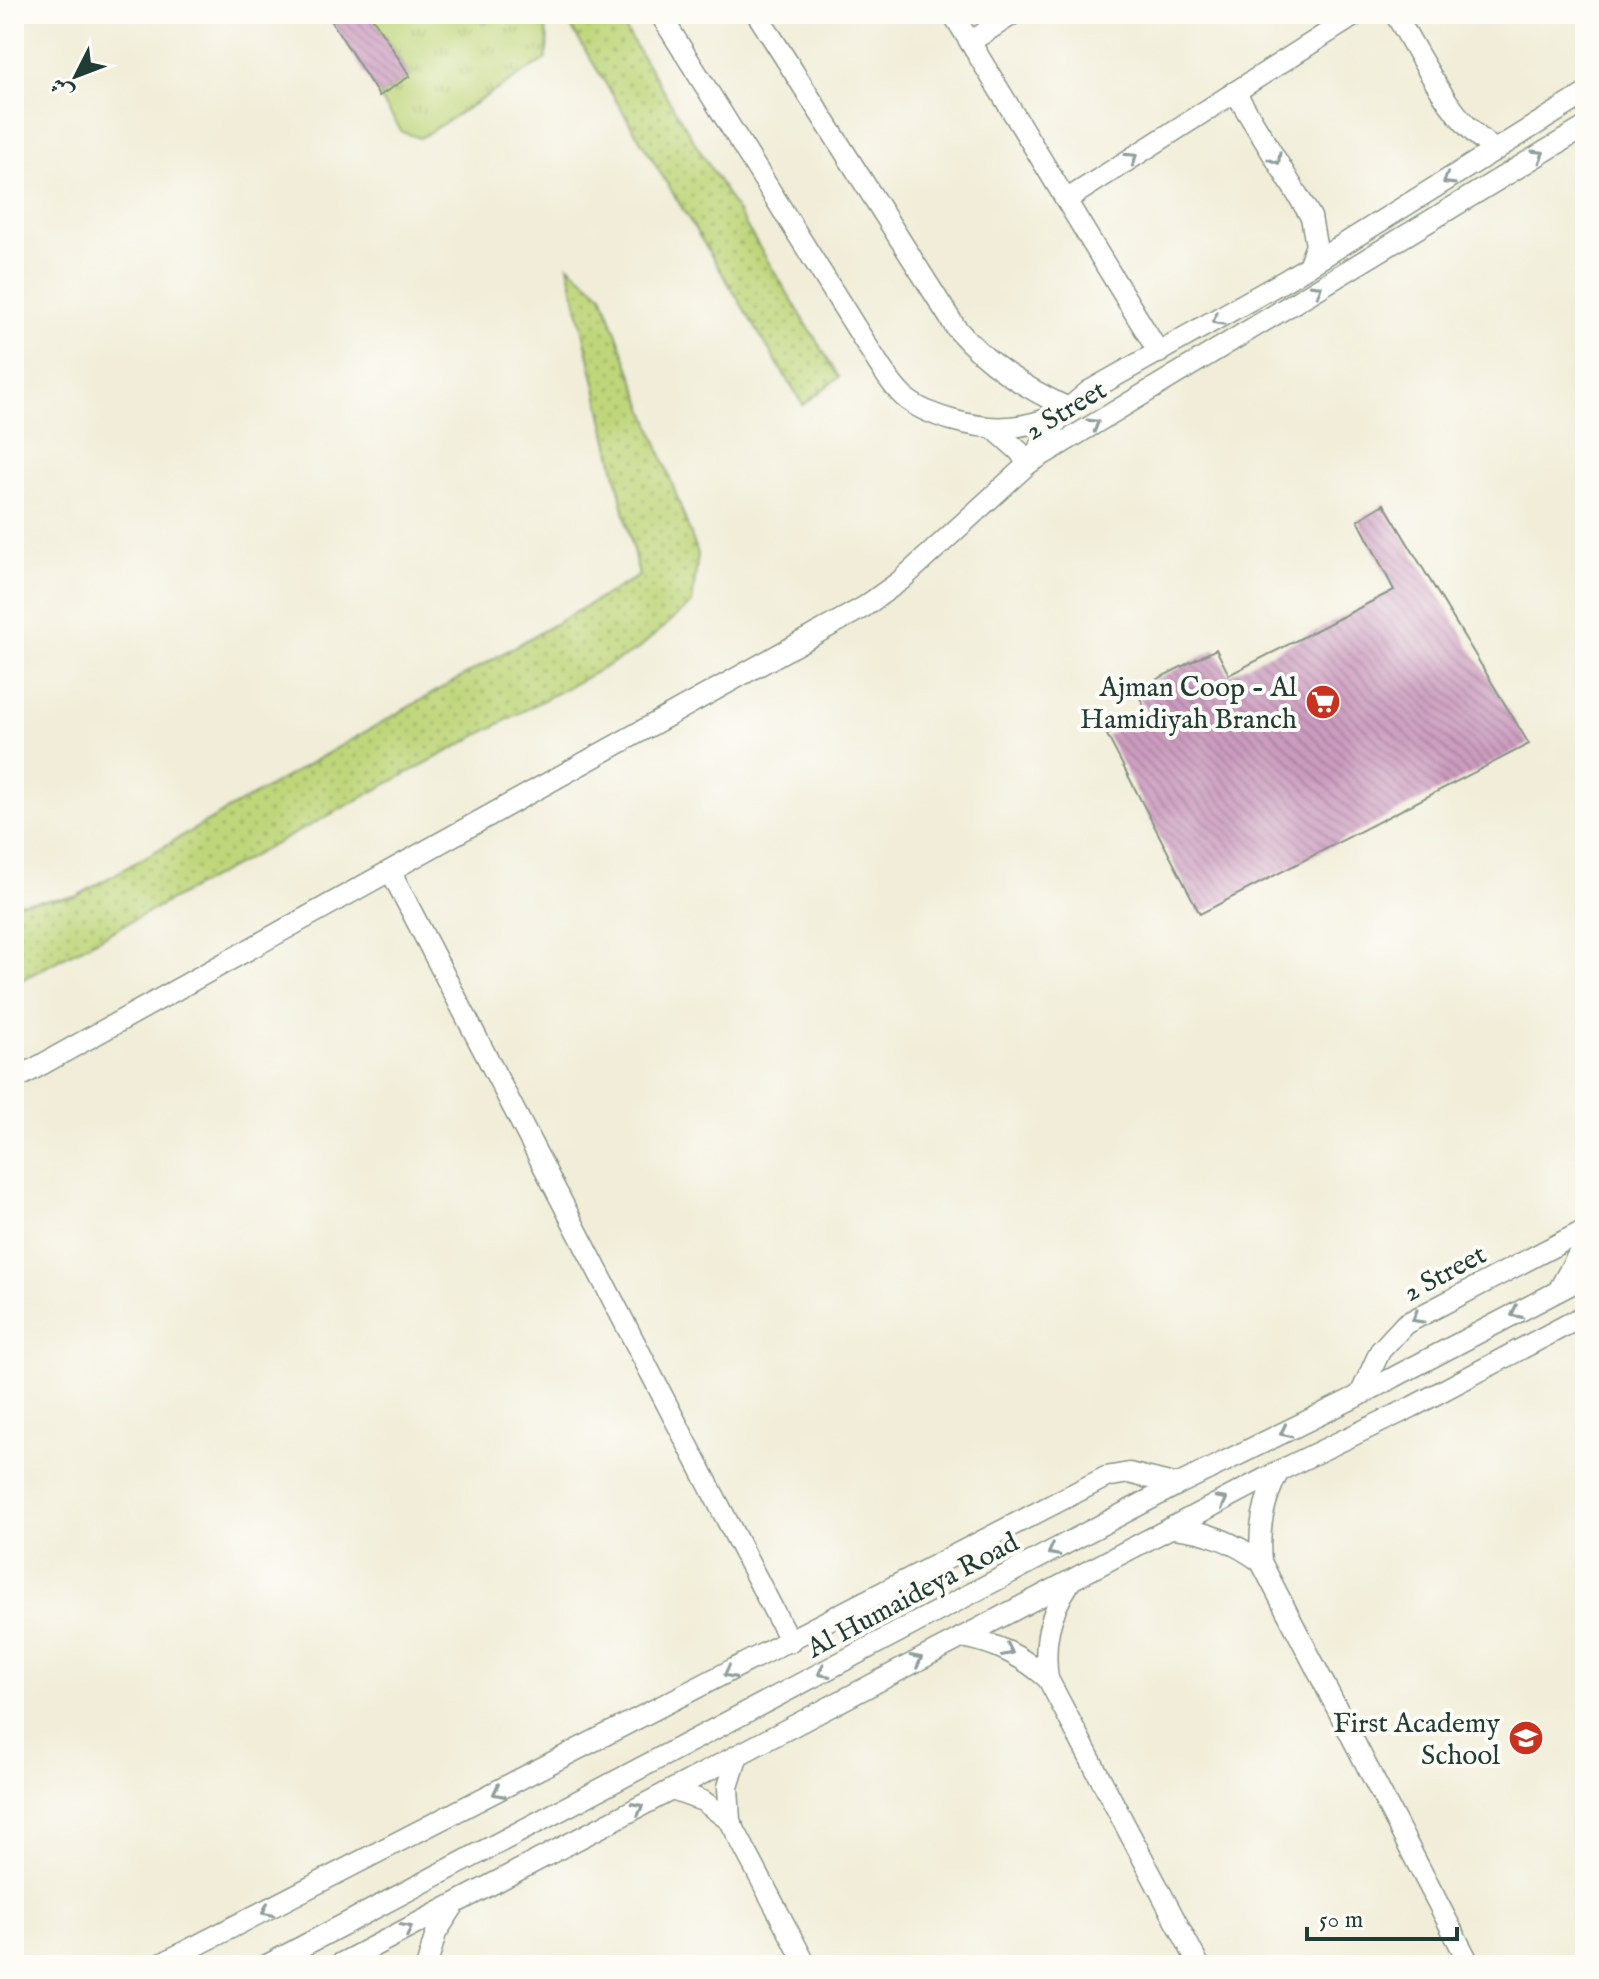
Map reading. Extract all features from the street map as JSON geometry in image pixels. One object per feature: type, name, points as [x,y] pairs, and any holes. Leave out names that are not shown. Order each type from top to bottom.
[{"type":"street","points":[[660,14],[890,382],[905,398],[923,409],[993,428],[1029,425],[1065,411]]},
{"type":"street","points":[[757,14],[956,328],[981,355],[1009,377],[1065,411]]},
{"type":"street","points":[[953,14],[1159,353]]},
{"type":"street","points":[[970,42],[1013,14]]},
{"type":"street","points":[[1066,200],[1357,14]]},
{"type":"street","points":[[1395,14],[1457,115],[1476,136],[1496,150]]},
{"type":"street","points":[[1235,92],[1311,217],[1316,245],[1308,266]]},
{"type":"street","name":"2 Street","points":[[1028,464],[1065,411],[1089,391],[1308,266],[1585,94]]},
{"type":"street","name":"2 Street","points":[[1028,464],[1585,127]]},
{"type":"street","points":[[14,1080],[864,607],[900,581],[1028,464],[1019,451],[993,428]]},
{"type":"street","points":[[391,872],[790,1642]]},
{"type":"street","name":"2 Street","points":[[1360,1395],[1380,1351],[1405,1324],[1585,1230]]},
{"type":"street","points":[[1558,1291],[1585,1242]]},
{"type":"street","name":"Al Humaideya Road","points":[[267,1965],[1177,1485],[1360,1395],[1585,1277]]},
{"type":"street","points":[[338,1965],[1279,1471],[1412,1407],[1585,1315]]},
{"type":"street","points":[[1279,1471],[1262,1515],[1259,1543],[1261,1562],[1470,1965]]},
{"type":"street","points":[[159,1965],[1106,1477],[1129,1473],[1177,1485]]},
{"type":"street","points":[[1173,1528],[1192,1529],[1228,1541],[1261,1562]]},
{"type":"street","points":[[1048,1679],[1046,1638],[1055,1608],[1071,1581]]},
{"type":"street","points":[[962,1637],[1000,1646],[1034,1666],[1048,1679],[1199,1965]]},
{"type":"street","points":[[738,1755],[728,1787],[730,1821],[806,1965]]},
{"type":"street","points":[[672,1790],[703,1801],[730,1821]]},
{"type":"street","points":[[427,1965],[436,1933],[456,1903]]},
{"type":"green space","points":[[370,14],[477,14],[484,24],[500,14],[542,14],[548,40],[546,59],[420,138],[402,132],[379,96],[410,76]]},
{"type":"green space","points":[[563,14],[616,14],[839,377],[803,405]]},
{"type":"green space","points":[[568,265],[602,294],[698,554],[692,603],[637,650],[14,984],[14,903],[75,897],[639,576]]},
{"type":"building","points":[[327,14],[370,14],[410,76],[379,96]]},
{"type":"building","name":"Ajman Coop - Al Hamidiyah Branch","points":[[1384,504],[1529,744],[1200,914],[1107,735],[1148,714],[1136,690],[1216,649],[1229,675],[1394,590],[1358,520]]},
{"type":"place","name":"Ajman Coop - Al Hamidiyah Branch","points":[[1323,702]]},
{"type":"place","name":"First Academy School","points":[[1526,1738]]}]
